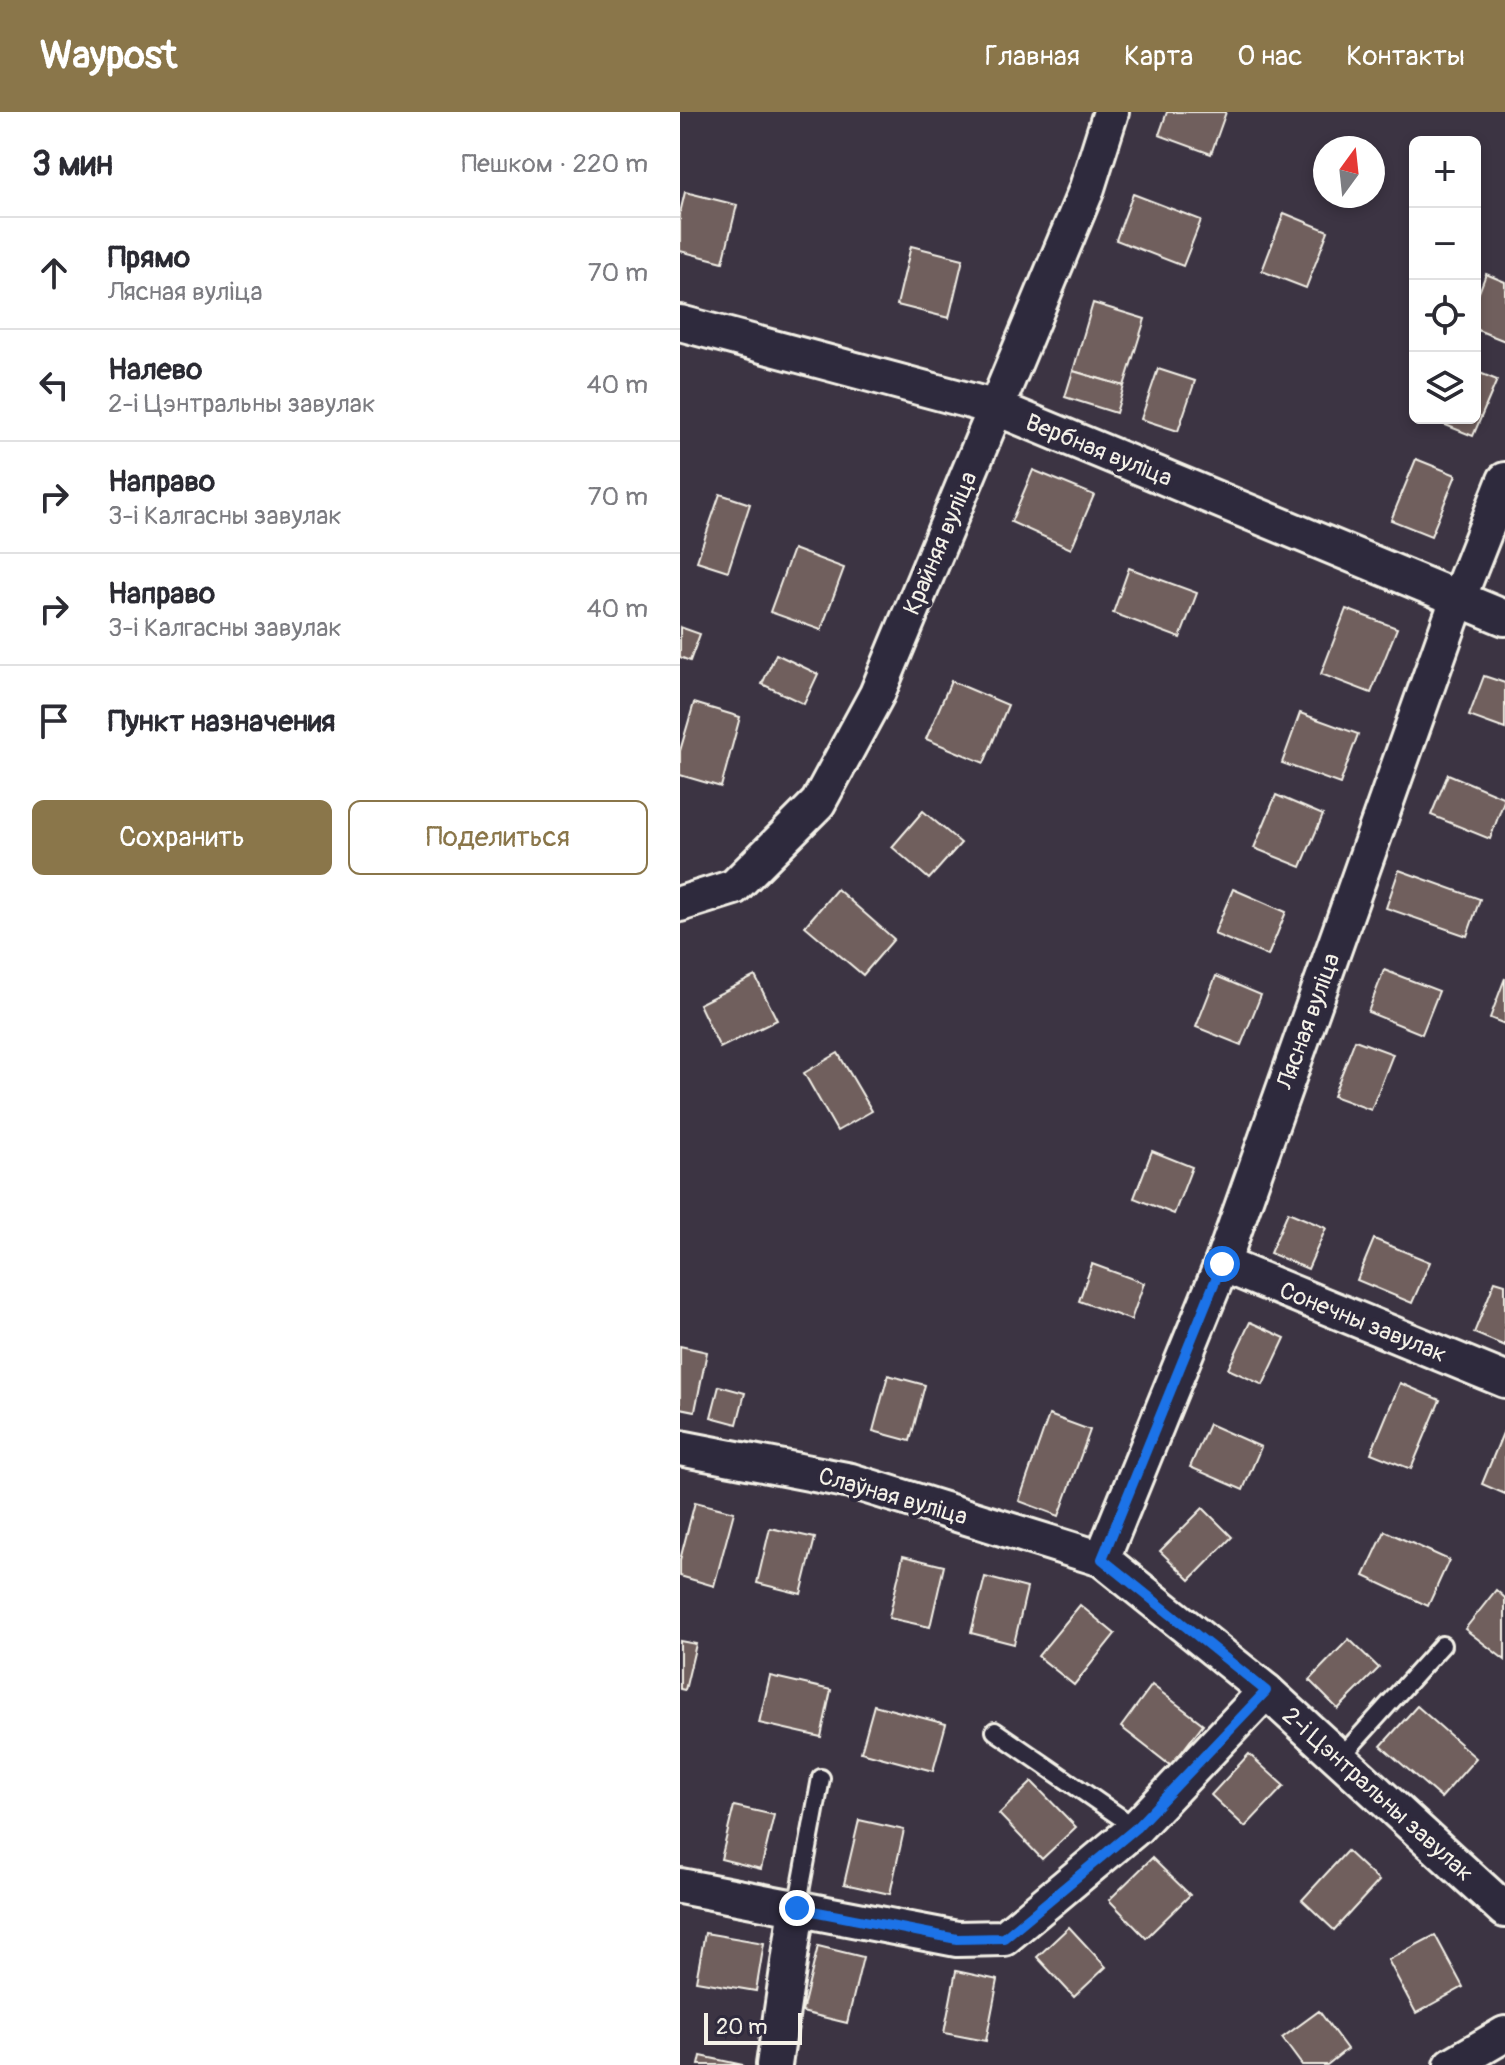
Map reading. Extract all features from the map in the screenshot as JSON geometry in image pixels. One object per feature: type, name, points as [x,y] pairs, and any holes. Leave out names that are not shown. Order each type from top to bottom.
[{"type":"street","name":"Крайняя вуліца","points":[[680,904],[734,887],[818,803],[877,694],[1086,191],[1111,112]]},
{"type":"street","name":"Вербная вуліца","points":[[680,323],[997,408],[1505,618]]},
{"type":"street","name":"Лясная вуліца","points":[[1102,1559],[1222,1264],[1458,599],[1505,480]]},
{"type":"street","name":"Сонечны завулак","points":[[1222,1264],[1505,1380]]},
{"type":"street","name":"Слаўная вуліца","points":[[680,1448],[851,1481],[1102,1559]]},
{"type":"street","name":"2-і Цэнтральны завулак","points":[[1102,1559],[1266,1691],[1505,1910]]},
{"type":"street","points":[[680,1886],[957,1939],[1004,1938],[1136,1828],[1266,1691]]},
{"type":"street","points":[[774,2065],[797,1908]]},
{"type":"street","points":[[1452,2065],[1505,2034]]},
{"type":"lane","points":[[1339,1759],[1442,1645]]},
{"type":"lane","points":[[995,1731],[1136,1828]]},
{"type":"lane","points":[[797,1908],[821,1778]]},
{"type":"building","points":[[1167,112],[1226,112],[1211,154],[1159,135]]},
{"type":"building","points":[[685,192],[737,205],[723,262],[680,251],[680,213]]},
{"type":"building","points":[[1133,194],[1201,220],[1183,266],[1116,240]]},
{"type":"building","points":[[1284,213],[1328,231],[1306,288],[1262,271]]},
{"type":"building","points":[[911,246],[963,259],[949,318],[897,305]]},
{"type":"building","points":[[1486,274],[1505,282],[1505,341],[1481,331],[1481,287]]},
{"type":"building","points":[[1093,303],[1145,319],[1124,386],[1073,371]]},
{"type":"building","points":[[1158,369],[1195,381],[1178,431],[1141,419]]},
{"type":"building","points":[[1073,371],[1124,386],[1116,413],[1065,397]]},
{"type":"building","points":[[1481,373],[1497,380],[1481,417]]},
{"type":"building","points":[[1443,424],[1478,424],[1473,436]]},
{"type":"building","points":[[1416,459],[1456,475],[1431,536],[1391,520]]},
{"type":"building","points":[[1033,470],[1094,495],[1071,549],[1011,522]]},
{"type":"building","points":[[720,494],[750,504],[728,571],[697,561]]},
{"type":"building","points":[[793,549],[844,568],[821,630],[770,612]]},
{"type":"building","points":[[1129,568],[1197,593],[1180,638],[1113,613]]},
{"type":"building","points":[[1346,609],[1397,628],[1371,693],[1321,674]]},
{"type":"building","points":[[680,627],[700,634],[690,661],[680,657]]},
{"type":"building","points":[[776,654],[818,674],[804,704],[762,684]]},
{"type":"building","points":[[1484,676],[1505,683],[1505,729],[1469,716]]},
{"type":"building","points":[[951,681],[1008,705],[984,763],[926,739]]},
{"type":"building","points":[[694,703],[740,717],[721,787],[680,775],[680,751]]},
{"type":"building","points":[[1300,713],[1358,734],[1340,784],[1282,763]]},
{"type":"building","points":[[1448,774],[1505,798],[1490,839],[1431,815]]},
{"type":"building","points":[[1276,795],[1323,815],[1301,867],[1254,848]]},
{"type":"building","points":[[923,811],[961,843],[929,879],[892,847]]},
{"type":"building","points":[[1399,870],[1480,899],[1467,936],[1386,908]]},
{"type":"building","points":[[837,889],[894,939],[863,975],[805,926]]},
{"type":"building","points":[[1233,889],[1286,912],[1268,956],[1214,934]]},
{"type":"building","points":[[1384,970],[1439,991],[1422,1034],[1368,1012]]},
{"type":"building","points":[[755,976],[777,1020],[720,1048],[699,1004]]},
{"type":"building","points":[[1216,976],[1261,995],[1241,1045],[1196,1027]]},
{"type":"building","points":[[1505,978],[1505,1024],[1490,1018]]},
{"type":"building","points":[[1355,1040],[1393,1054],[1371,1110],[1333,1096]]},
{"type":"building","points":[[838,1053],[872,1111],[837,1131],[804,1073]]},
{"type":"building","points":[[1152,1151],[1192,1167],[1174,1214],[1134,1198]]},
{"type":"building","points":[[1288,1212],[1326,1228],[1308,1269],[1270,1253]]},
{"type":"building","points":[[1374,1239],[1430,1262],[1412,1303],[1357,1280]]},
{"type":"building","points":[[1092,1264],[1144,1283],[1131,1320],[1079,1301]]},
{"type":"building","points":[[1495,1281],[1505,1284],[1505,1346],[1474,1333]]},
{"type":"building","points":[[1250,1322],[1285,1338],[1263,1385],[1228,1369]]},
{"type":"building","points":[[680,1346],[707,1352],[695,1411],[680,1408]]},
{"type":"building","points":[[888,1375],[925,1385],[910,1441],[873,1431]]},
{"type":"building","points":[[1400,1383],[1440,1400],[1411,1469],[1371,1453]]},
{"type":"building","points":[[719,1386],[745,1393],[737,1424],[711,1417]]},
{"type":"building","points":[[1049,1415],[1090,1430],[1059,1516],[1019,1501]]},
{"type":"building","points":[[1209,1424],[1261,1447],[1243,1490],[1190,1467]]},
{"type":"building","points":[[1505,1428],[1505,1494],[1482,1484]]},
{"type":"building","points":[[695,1502],[734,1512],[714,1586],[680,1576],[680,1560]]},
{"type":"building","points":[[1203,1508],[1232,1537],[1190,1580],[1160,1551]]},
{"type":"building","points":[[770,1528],[815,1538],[801,1594],[757,1583]]},
{"type":"building","points":[[1385,1531],[1449,1560],[1428,1606],[1364,1576]]},
{"type":"building","points":[[903,1556],[944,1566],[930,1627],[889,1618]]},
{"type":"building","points":[[985,1577],[1027,1588],[1014,1644],[971,1633]]},
{"type":"building","points":[[1496,1590],[1505,1598],[1505,1660],[1465,1629]]},
{"type":"building","points":[[1080,1605],[1115,1634],[1074,1685],[1038,1656]]},
{"type":"building","points":[[1349,1639],[1379,1668],[1338,1709],[1309,1680]]},
{"type":"building","points":[[680,1641],[696,1644],[685,1690],[680,1689]]},
{"type":"building","points":[[770,1676],[831,1690],[821,1737],[759,1723]]},
{"type":"building","points":[[1152,1685],[1203,1724],[1171,1766],[1121,1727]]},
{"type":"building","points":[[874,1705],[946,1724],[933,1771],[861,1752]]},
{"type":"building","points":[[1417,1706],[1476,1758],[1441,1798],[1381,1746]]},
{"type":"building","points":[[1249,1754],[1284,1786],[1245,1827],[1211,1795]]},
{"type":"building","points":[[1032,1782],[1076,1827],[1042,1859],[999,1814]]},
{"type":"building","points":[[734,1806],[774,1815],[761,1869],[721,1859]]},
{"type":"building","points":[[859,1820],[904,1830],[890,1894],[844,1884]]},
{"type":"building","points":[[1347,1851],[1379,1881],[1334,1930],[1302,1900]]},
{"type":"building","points":[[1152,1858],[1190,1895],[1146,1938],[1109,1900]]},
{"type":"building","points":[[1069,1927],[1106,1967],[1074,1997],[1037,1957]]},
{"type":"building","points":[[705,1933],[764,1943],[756,1991],[696,1981]]},
{"type":"building","points":[[1435,1935],[1463,1987],[1416,2013],[1388,1960]]},
{"type":"building","points":[[818,1946],[863,1957],[847,2023],[802,2012]]},
{"type":"building","points":[[956,1971],[998,1980],[986,2041],[944,2033]]},
{"type":"building","points":[[1319,2011],[1347,2049],[1327,2065],[1302,2065],[1282,2038]]},
{"type":"building","points":[[701,2056],[743,2065],[699,2065]]},
{"type":"route","points":[[797,1908],[957,1939],[1004,1938],[1136,1828],[1266,1691],[1102,1559],[1222,1264]]}]
